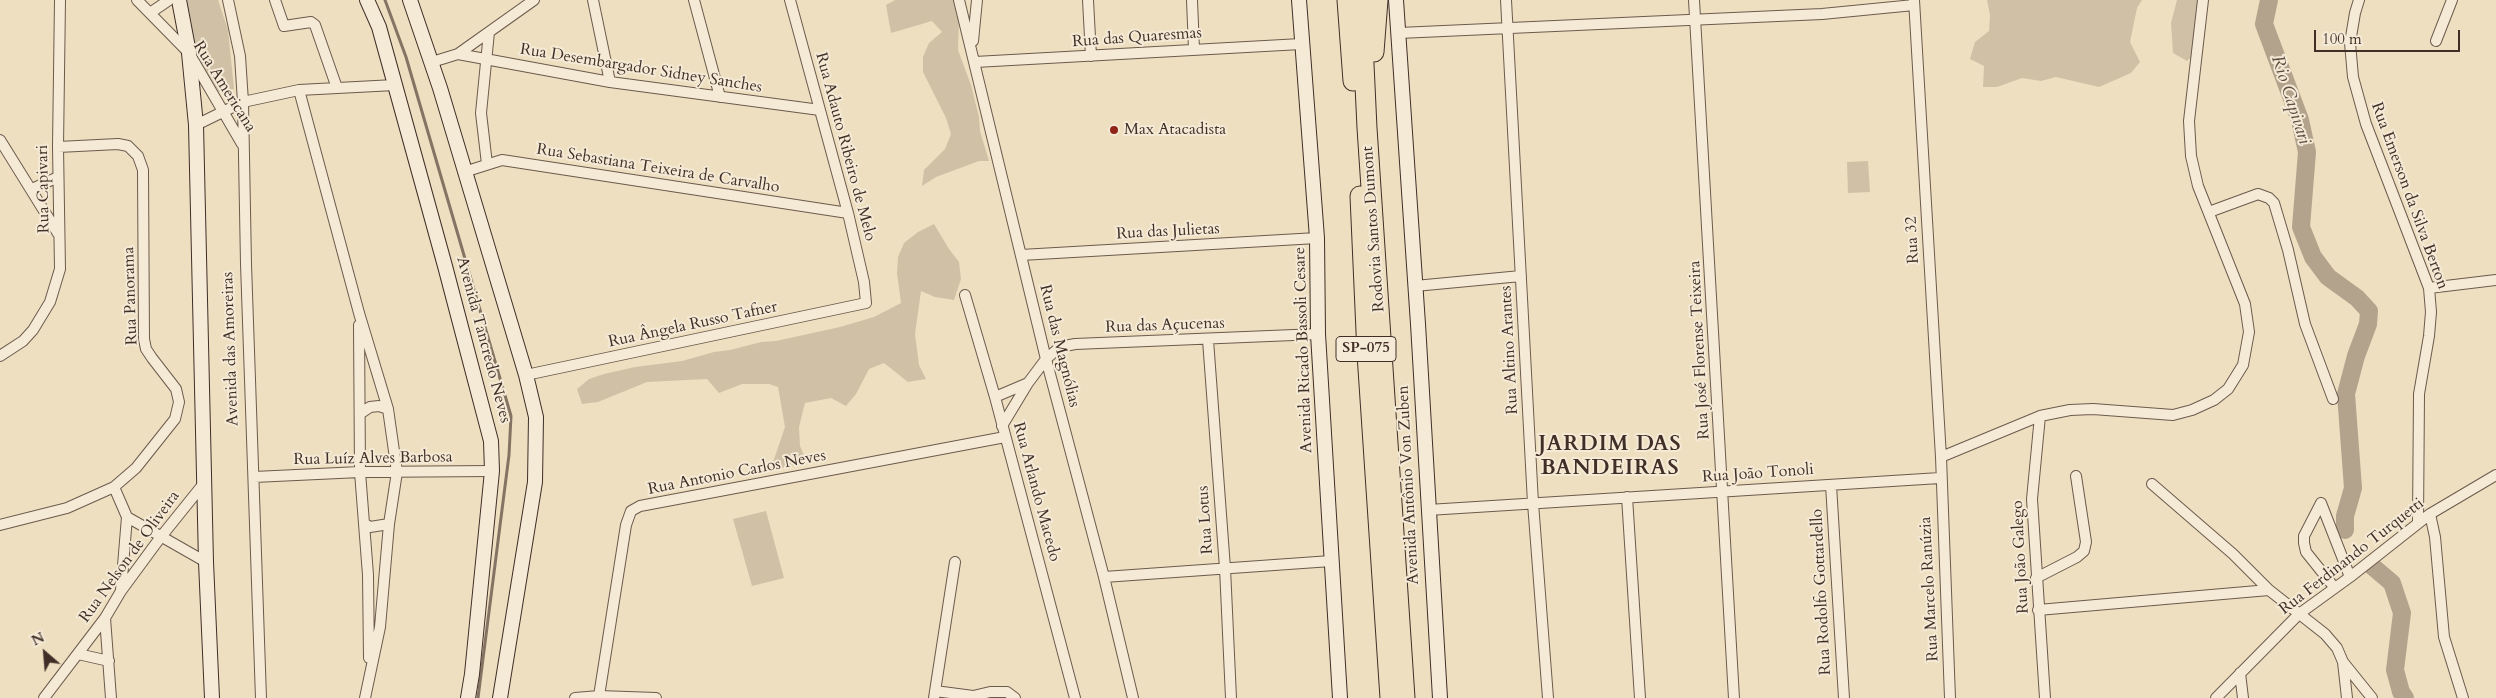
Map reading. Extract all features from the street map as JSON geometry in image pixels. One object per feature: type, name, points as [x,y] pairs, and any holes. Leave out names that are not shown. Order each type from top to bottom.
[{"type":"highway","name":"Rodovia Santos Dumont","points":[[1347,0],[1356,121],[1367,354],[1390,698]]},
{"type":"highway","name":"Rodovia Santos Dumont","points":[[1362,0],[1367,128],[1406,698]]},
{"type":"highway","points":[[1367,128],[1378,0]]},
{"type":"main road","name":"Avenida das Amoreiras","points":[[179,0],[189,53],[196,125],[206,562],[212,698]]},
{"type":"main road","name":"Avenida Tancredo Neves","points":[[367,0],[379,27],[484,409],[491,441],[492,471],[468,698]]},
{"type":"main road","points":[[410,0],[432,62],[526,375],[536,417],[535,482],[500,698]]},
{"type":"main road","name":"Avenida Ricado Bassoli Cesare","points":[[1299,0],[1300,44],[1317,238],[1318,334],[1340,698]]},
{"type":"main road","name":"Avenida Antônio Von Zuben","points":[[1396,0],[1440,698]]},
{"type":"street","name":"Rua Capivari","points":[[0,356],[23,340],[33,330],[50,302],[60,269],[58,147],[60,0]]},
{"type":"street","name":"Rua Americana","points":[[137,0],[189,53],[204,82],[224,111],[244,148]]},
{"type":"street","points":[[150,13],[169,0]]},
{"type":"street","name":"Avenida das Amoreiras","points":[[228,0],[240,56],[244,102],[261,698]]},
{"type":"street","points":[[275,0],[284,26],[311,22],[315,25],[337,88]]},
{"type":"street","points":[[432,62],[458,54],[534,0]]},
{"type":"street","points":[[593,0],[610,82]]},
{"type":"street","points":[[694,0],[720,97]]},
{"type":"street","name":"Rua Adauto Ribeiro de Melo","points":[[790,0],[848,213],[864,282],[866,302]]},
{"type":"street","name":"Rua das Magnólias","points":[[959,0],[1046,359],[1104,577],[1133,698]]},
{"type":"street","points":[[972,49],[977,0]]},
{"type":"street","points":[[1088,0],[1091,56]]},
{"type":"street","points":[[1192,0],[1194,49]]},
{"type":"street","name":"Rua Altino Arantes","points":[[1506,0],[1533,503],[1548,698]]},
{"type":"street","name":"Rua José Florense Teixeira","points":[[1694,0],[1734,698]]},
{"type":"street","points":[[1940,456],[2040,416],[2070,410],[2092,409],[2173,415],[2206,404],[2228,389],[2243,365],[2249,332],[2244,304],[2198,186],[2191,156],[2188,121],[2203,0]]},
{"type":"street","name":"Rua Emerson da Silva Berton","points":[[2359,0],[2354,12],[2350,43],[2353,77],[2366,124],[2429,288],[2431,312],[2429,336],[2419,394],[2418,522]]},
{"type":"street","points":[[2436,40],[2452,0]]},
{"type":"street","points":[[1399,33],[1822,14],[1914,2]]},
{"type":"street","name":"Rua 32","points":[[1914,2],[1940,478]]},
{"type":"street","points":[[487,164],[481,113],[490,32]]},
{"type":"street","name":"Rua das Quaresmas","points":[[975,62],[1300,44]]},
{"type":"street","name":"Rua Desembargador Sidney Sanches","points":[[458,54],[610,82],[820,110]]},
{"type":"street","points":[[196,125],[244,102],[299,90],[395,85]]},
{"type":"street","points":[[299,90],[359,313],[388,409],[397,472],[389,524],[380,627],[365,698]]},
{"type":"street","points":[[0,141],[59,236]]},
{"type":"street","name":"Rua Panorama","points":[[58,147],[118,144],[128,146],[138,156],[143,170],[144,339],[146,349],[176,389],[179,402],[175,419],[136,468],[114,487]]},
{"type":"street","name":"Rua Sebastiana Teixeira de Carvalho","points":[[464,172],[502,160],[848,213]]},
{"type":"street","points":[[32,190],[58,177]]},
{"type":"street","points":[[2209,212],[2258,194],[2269,198],[2274,203],[2308,331],[2334,399]]},
{"type":"street","name":"Rua das Julietas","points":[[1022,255],[1317,238]]},
{"type":"street","points":[[1415,286],[1521,276]]},
{"type":"street","points":[[2429,288],[2496,280]]},
{"type":"street","name":"Rua Arlando Macedo","points":[[965,295],[995,397],[1075,698]]},
{"type":"street","name":"Rua Ângela Russo Tafner","points":[[526,375],[866,302]]},
{"type":"street","points":[[359,313],[360,472],[365,524],[370,681]]},
{"type":"street","name":"Rua das Açucenas","points":[[1002,426],[1028,383],[1046,359],[1060,347],[1076,344],[1318,334]]},
{"type":"street","name":"Rua Lotus","points":[[1208,340],[1225,568],[1231,698]]},
{"type":"street","points":[[995,397],[1028,383]]},
{"type":"street","points":[[361,413],[370,407],[379,406],[388,409]]},
{"type":"street","name":"Rua João Galego","points":[[2040,416],[2032,499],[2045,698]]},
{"type":"street","name":"Rua Antonio Carlos Neves","points":[[599,696],[626,525],[631,511],[640,506],[1005,437]]},
{"type":"street","name":"Rua Luíz Alves Barbosa","points":[[254,477],[360,472],[492,471]]},
{"type":"street","name":"Rua Ferdinando Turquetti","points":[[2216,698],[2299,614],[2350,577],[2418,522],[2496,475]]},
{"type":"street","points":[[2036,578],[2077,557],[2084,551],[2086,542],[2076,476]]},
{"type":"street","name":"Rua João Tonoli","points":[[1428,510],[1940,478]]},
{"type":"street","name":"Rua Marcelo Ranúzia","points":[[1940,478],[1950,698]]},
{"type":"street","name":"Rua Nelson de Oliveira","points":[[44,698],[78,654],[160,538],[205,482]]},
{"type":"street","points":[[2152,484],[2233,554],[2269,590],[2325,634],[2337,648],[2343,662],[2372,698]]},
{"type":"street","name":"Rua Rodolfo Gottardello","points":[[1831,485],[1844,698]]},
{"type":"street","points":[[0,525],[67,508],[114,487],[127,517],[121,591]]},
{"type":"street","points":[[1627,497],[1640,698]]},
{"type":"street","points":[[2334,587],[2306,552],[2304,543],[2304,536],[2321,503],[2350,577]]},
{"type":"street","points":[[2430,514],[2435,537],[2444,637],[2463,698]]},
{"type":"street","points":[[127,517],[160,538],[206,562]]},
{"type":"street","points":[[365,524],[370,527],[389,524]]},
{"type":"street","points":[[1104,577],[1331,561]]},
{"type":"street","points":[[955,562],[934,695],[973,696],[990,692],[1007,692],[1014,698]]},
{"type":"street","points":[[2038,610],[2269,590]]},
{"type":"street","points":[[104,618],[109,661],[110,698]]},
{"type":"street","points":[[78,654],[109,661]]},
{"type":"street","points":[[2343,662],[2347,698]]},
{"type":"street","points":[[2240,673],[2243,698]]},
{"type":"street","points":[[575,698],[599,696],[656,698]]},
{"type":"shaded area","points":[[184,0],[218,0],[228,30],[234,89],[218,92],[209,78],[189,42]]},
{"type":"shaded area","points":[[895,0],[954,0],[959,19],[958,50],[971,85],[979,117],[980,131],[989,161],[979,161],[936,177],[922,186],[924,170],[945,149],[951,134],[946,118],[923,72],[923,57],[929,43],[942,32],[932,21],[891,33],[886,5]]},
{"type":"shaded area","points":[[1987,0],[2142,0],[2137,8],[2130,42],[2140,62],[2131,73],[2099,87],[2056,77],[2041,81],[2022,78],[1997,87],[1983,87],[1984,66],[1970,59],[1975,42],[1989,31],[1990,15]]},
{"type":"shaded area","points":[[2177,0],[2202,0],[2199,50],[2187,61],[2173,53],[2171,23]]},
{"type":"shaded area","points":[[1868,161],[1870,192],[1848,193],[1847,162]]},
{"type":"shaded area","points":[[934,224],[959,262],[961,279],[954,300],[935,297],[921,291],[915,334],[919,365],[926,379],[908,382],[884,363],[869,369],[856,394],[846,406],[831,398],[805,403],[799,427],[800,446],[807,462],[770,471],[785,427],[778,387],[769,384],[742,384],[719,393],[707,379],[647,382],[598,402],[582,404],[577,389],[589,379],[604,374],[635,367],[682,361],[714,352],[840,327],[874,317],[901,303],[897,273],[898,257],[904,243],[918,232]]},
{"type":"shaded area","points":[[766,511],[784,578],[752,586],[733,519]]},
{"type":"waterway","points":[[385,0],[406,57],[511,416],[509,455],[478,698]]},
{"type":"waterway","name":"Rio Capivari","points":[[2269,0],[2264,24],[2300,120],[2307,152],[2301,227],[2313,257],[2328,277],[2357,298],[2369,311],[2368,324],[2356,356],[2346,394],[2353,488],[2345,516],[2345,530]]},
{"type":"waterway","points":[[2372,566],[2392,583],[2402,613],[2395,670],[2401,692],[2405,698]]},
{"type":"place","name":"Max Atacadista","points":[[1114,130]]},
{"type":"district","name":"JARDIM DAS BANDEIRAS","points":[[1610,457]]}]
